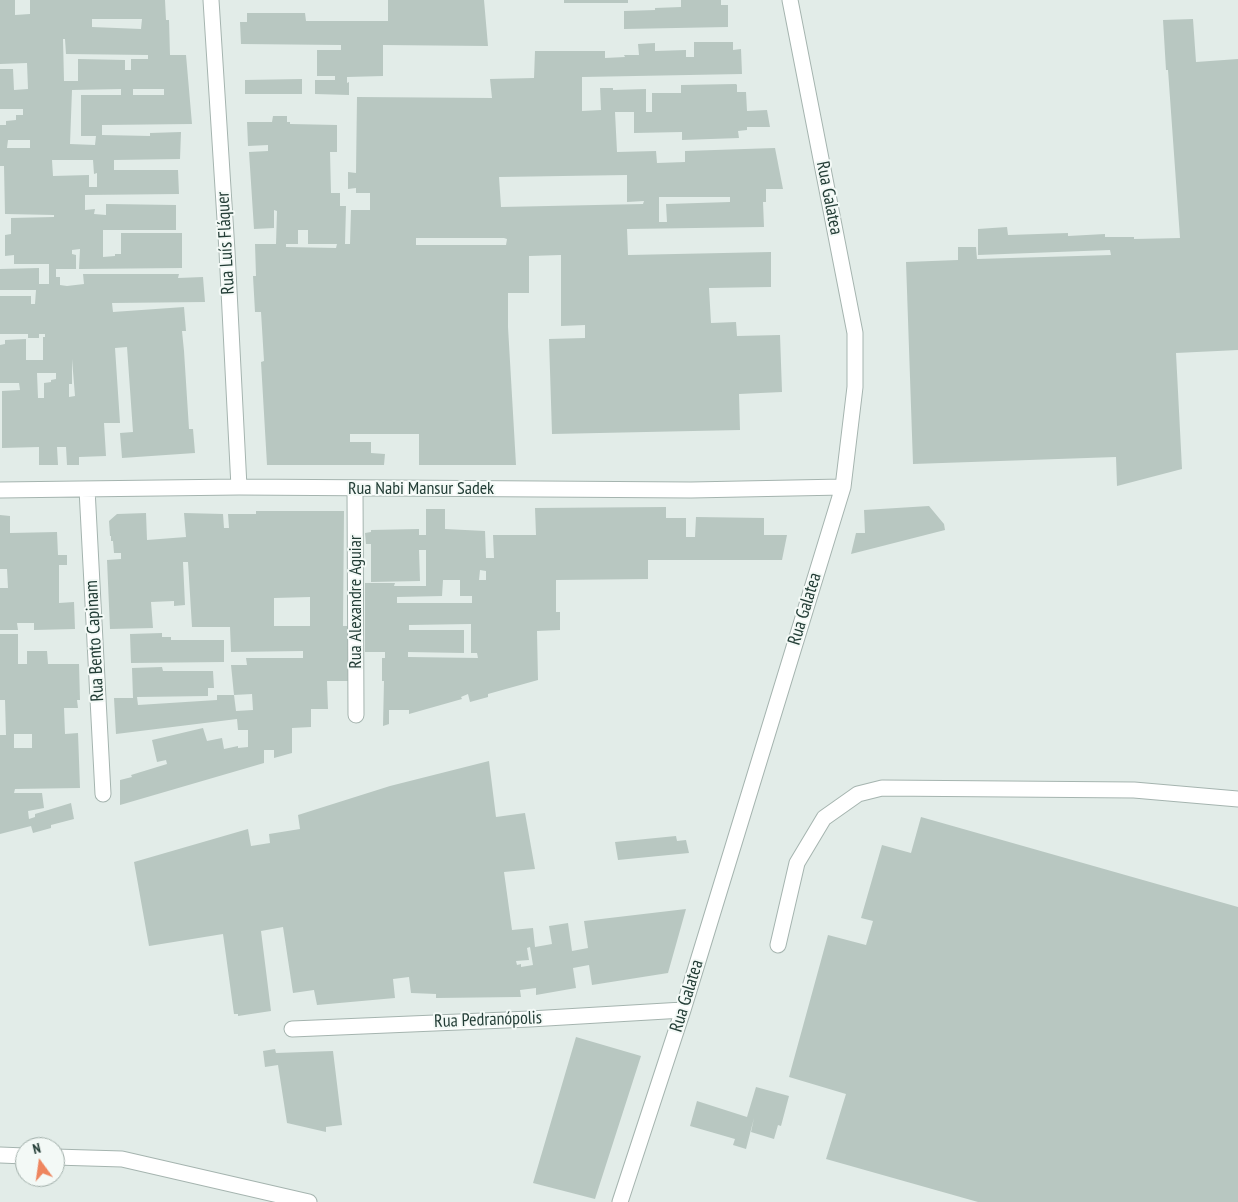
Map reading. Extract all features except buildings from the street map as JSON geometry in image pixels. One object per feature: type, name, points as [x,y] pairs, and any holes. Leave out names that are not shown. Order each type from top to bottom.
[{"type":"street","name":"Rua Luís Fláquer","points":[[211,0],[227,251],[239,487]]},
{"type":"street","name":"Rua Galatea","points":[[620,1202],[683,1010],[843,487],[855,386],[855,333],[790,0]]},
{"type":"street","name":"Rua Nabi Mansur Sadek","points":[[0,490],[239,487],[691,490],[843,487]]},
{"type":"street","name":"Rua Bento Capinam","points":[[87,489],[103,794]]},
{"type":"street","name":"Rua Alexandre Aguiar","points":[[356,489],[356,715]]},
{"type":"street","points":[[778,944],[797,863],[824,818],[858,794],[882,788],[1134,790],[1238,800]]},
{"type":"street","name":"Rua Pedranópolis","points":[[292,1028],[683,1010]]},
{"type":"street","points":[[0,1155],[15,1156]]},
{"type":"street","points":[[65,1157],[122,1159],[309,1202]]}]
